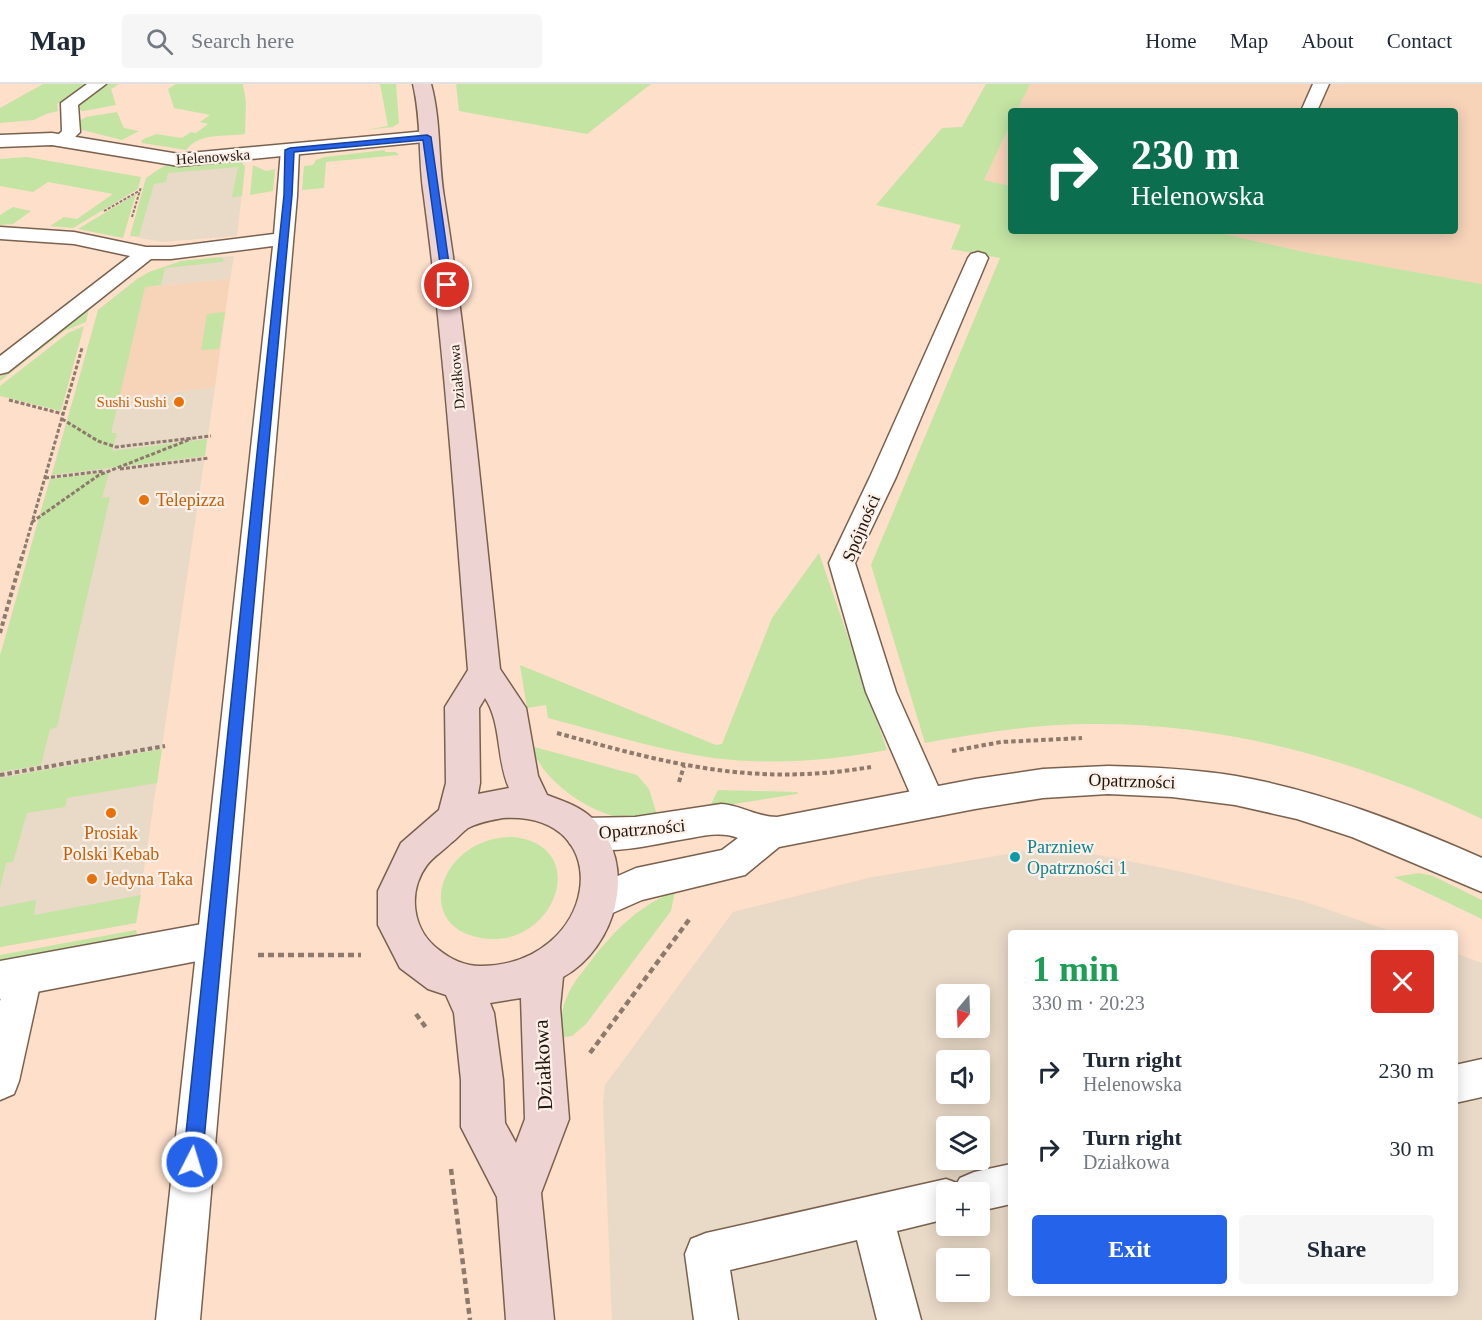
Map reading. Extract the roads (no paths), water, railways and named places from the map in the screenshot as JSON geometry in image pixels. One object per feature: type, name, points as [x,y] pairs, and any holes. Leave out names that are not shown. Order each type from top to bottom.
[{"type":"street","name":"Działkowa","points":[[422,84],[426,100],[427,137],[450,308],[484,671],[509,708],[514,749],[521,776],[534,805]]},
{"type":"street","name":"Helenowska","points":[[0,141],[42,138],[62,140],[179,160],[427,137]]},
{"type":"street","points":[[455,818],[463,783],[462,707],[484,671]]},
{"type":"street","name":"Opatrzności","points":[[583,833],[615,835],[723,819],[771,832],[1016,787],[1080,780],[1142,779],[1211,786],[1284,801],[1362,823],[1439,854],[1482,876]]},
{"type":"street","points":[[494,805],[534,805],[562,815],[583,833],[596,854],[601,877],[599,903],[594,918],[574,946],[544,969],[517,980],[489,985],[461,983],[436,974],[416,959],[402,940],[395,918],[395,895],[402,872],[410,858],[432,832],[474,809],[494,805]]},
{"type":"street","name":"Opatrzności","points":[[599,903],[636,885],[732,864],[771,832]]},
{"type":"street","points":[[12,978],[213,947]]},
{"type":"street","name":"Działkowa","points":[[519,1193],[547,1119],[540,1007],[544,969]]},
{"type":"street","name":"Działkowa","points":[[461,983],[474,1012],[482,1080],[483,1126],[519,1193],[531,1320]]},
{"type":"lane","points":[[62,140],[71,132],[69,103],[98,84]]},
{"type":"lane","points":[[1310,108],[1320,84]]},
{"type":"lane","points":[[178,1320],[288,195],[290,150]]},
{"type":"lane","points":[[0,233],[74,238],[147,253],[283,239]]},
{"type":"lane","points":[[0,368],[147,253]]},
{"type":"lane","name":"Spójności","points":[[930,804],[881,692],[842,563],[883,477],[978,258]]},
{"type":"lane","points":[[0,1081],[12,978]]},
{"type":"lane","points":[[1458,1083],[1482,1078]]},
{"type":"lane","points":[[990,1189],[1008,1185]]},
{"type":"lane","points":[[716,1320],[706,1254],[936,1201]]},
{"type":"lane","points":[[872,1215],[899,1320]]},
{"type":"place","name":"Sushi Sushi","points":[[179,402]]},
{"type":"place","name":"Telepizza","points":[[144,500]]},
{"type":"place","name":"Prosiak Polski Kebab","points":[[111,813]]},
{"type":"place","name":"Parzniew Opatrzności 1","points":[[1015,857]]},
{"type":"place","name":"Jedyna Taka","points":[[92,879]]}]
